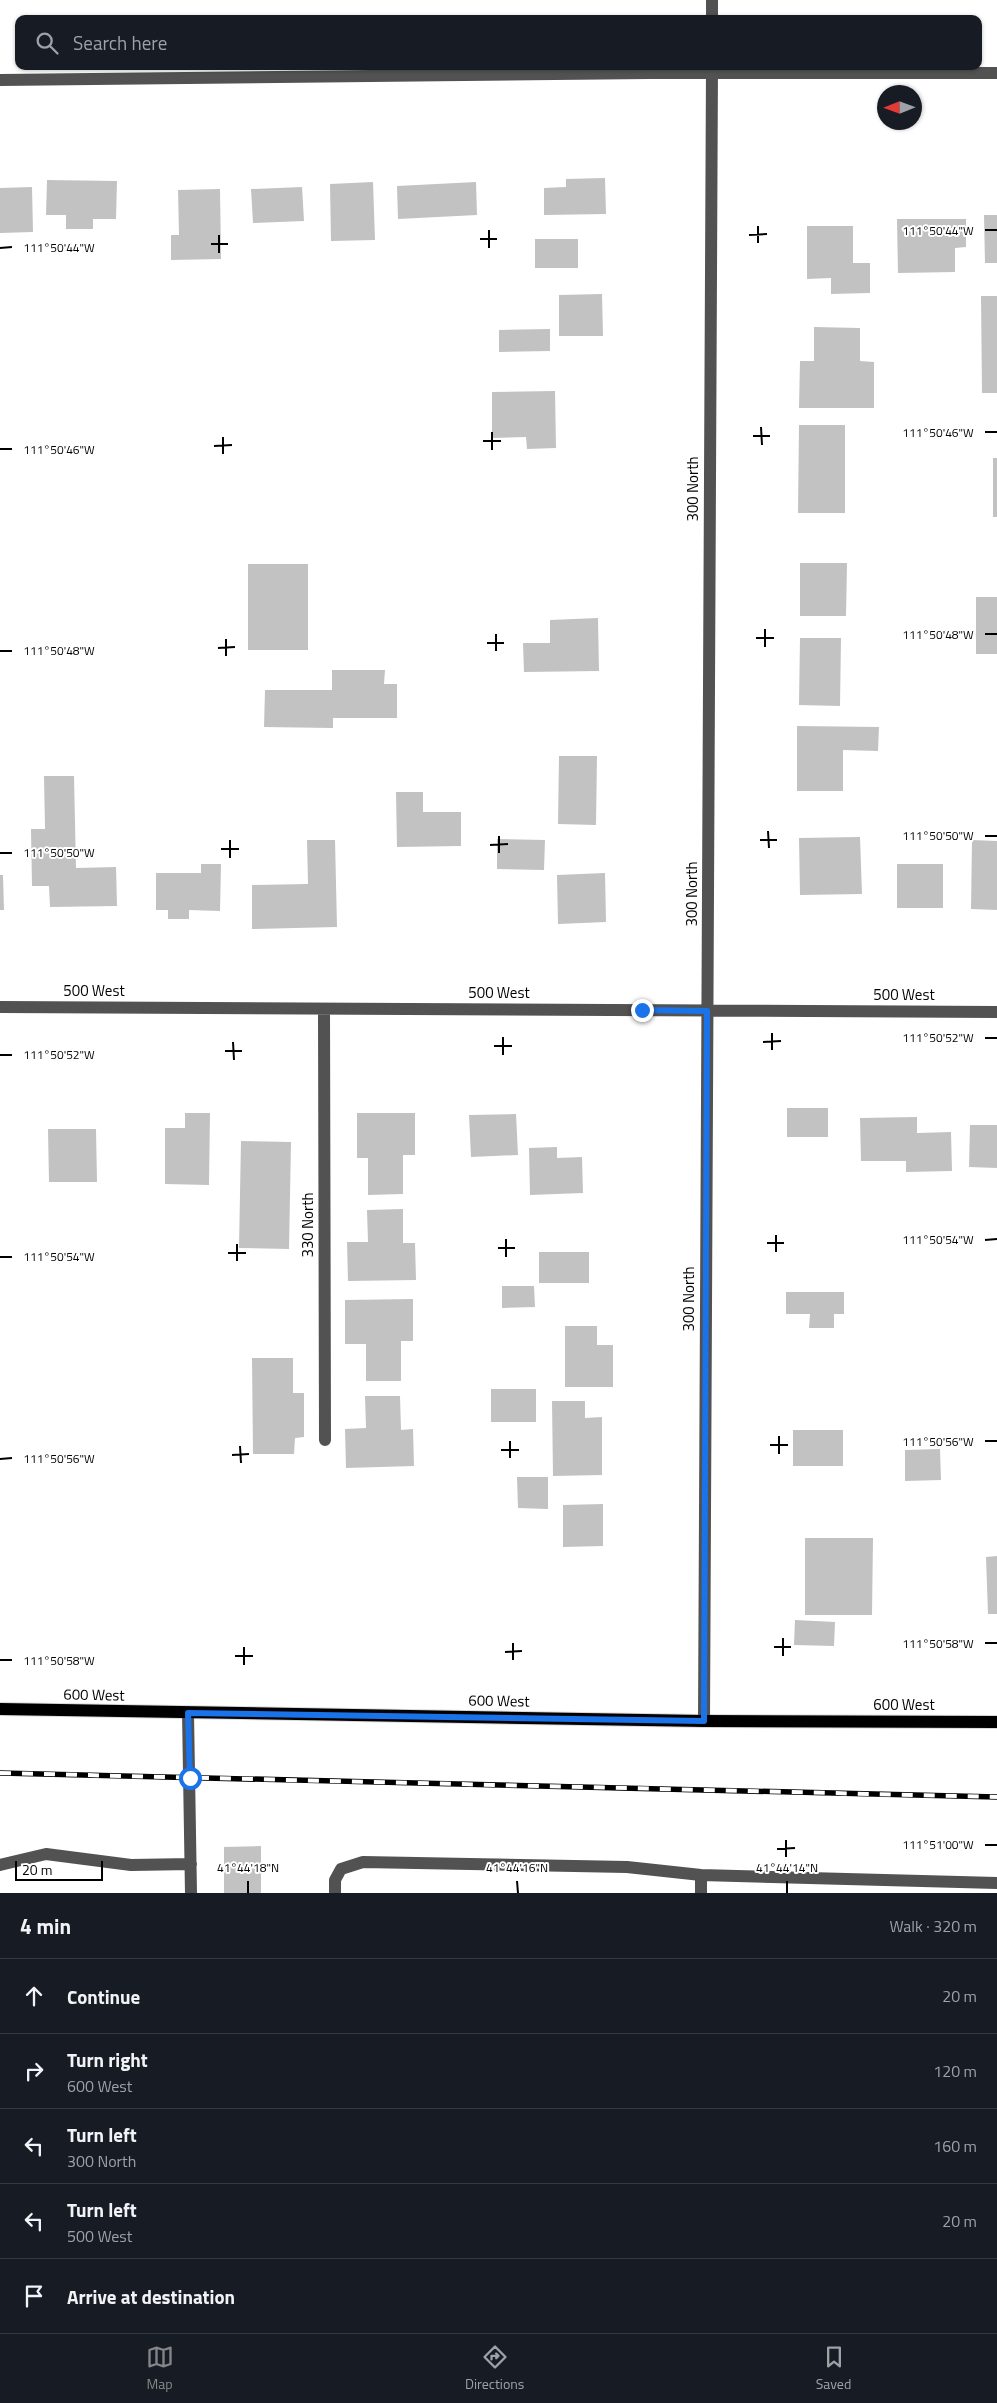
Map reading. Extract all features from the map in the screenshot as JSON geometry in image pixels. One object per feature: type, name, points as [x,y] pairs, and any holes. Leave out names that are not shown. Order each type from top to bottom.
[{"type":"main road","name":"600 West","points":[[0,1709],[704,1721],[997,1722]]},
{"type":"street","points":[[712,0],[712,15]]},
{"type":"street","points":[[0,80],[647,70]]},
{"type":"street","name":"300 North","points":[[704,1721],[712,70]]},
{"type":"street","points":[[783,70],[997,73]]},
{"type":"street","name":"500 West","points":[[0,1007],[997,1012]]},
{"type":"street","name":"330 North","points":[[324,1009],[325,1440]]},
{"type":"street","points":[[188,1713],[191,1893]]},
{"type":"street","points":[[0,1865],[46,1854],[131,1866],[190,1864]]},
{"type":"street","points":[[335,1893],[335,1880],[341,1869],[363,1862],[627,1867],[701,1875],[997,1883]]},
{"type":"street","points":[[701,1875],[701,1893]]},
{"type":"building","points":[[605,178],[606,214],[544,215],[544,188],[566,187],[566,179]]},
{"type":"building","points":[[47,180],[117,181],[116,219],[93,219],[93,229],[66,229],[66,215],[46,215]]},
{"type":"building","points":[[373,182],[375,240],[331,241],[330,184]]},
{"type":"building","points":[[476,182],[477,215],[398,219],[397,186]]},
{"type":"building","points":[[32,187],[33,232],[0,233],[0,188]]},
{"type":"building","points":[[302,187],[304,221],[253,223],[251,189]]},
{"type":"building","points":[[220,189],[221,259],[171,260],[171,235],[179,235],[178,190]]},
{"type":"building","points":[[984,215],[997,215],[997,263],[985,263]]},
{"type":"building","points":[[897,219],[966,219],[966,247],[955,248],[955,272],[898,273]]},
{"type":"building","points":[[807,226],[853,226],[853,263],[870,263],[870,293],[831,294],[831,278],[807,279]]},
{"type":"building","points":[[535,239],[578,239],[578,268],[535,268]]},
{"type":"building","points":[[602,294],[603,336],[559,336],[559,295]]},
{"type":"building","points":[[981,296],[997,296],[997,393],[982,393]]},
{"type":"building","points":[[814,327],[860,328],[860,361],[874,362],[874,408],[799,408],[800,361],[814,361]]},
{"type":"building","points":[[550,329],[550,351],[499,352],[499,330]]},
{"type":"building","points":[[555,391],[556,448],[527,449],[526,437],[492,438],[492,392]]},
{"type":"building","points":[[799,425],[845,425],[845,513],[798,513]]},
{"type":"building","points":[[993,458],[997,458],[997,517],[993,517]]},
{"type":"building","points":[[800,563],[847,563],[846,616],[800,616]]},
{"type":"building","points":[[248,564],[308,564],[308,650],[248,650]]},
{"type":"building","points":[[976,597],[997,597],[997,654],[976,654]]},
{"type":"building","points":[[598,618],[599,671],[524,672],[523,643],[550,643],[550,620]]},
{"type":"building","points":[[800,638],[841,638],[840,706],[799,705]]},
{"type":"building","points":[[332,670],[385,670],[384,684],[397,684],[397,718],[333,718],[333,728],[264,727],[265,690],[332,690]]},
{"type":"building","points":[[797,726],[879,727],[878,751],[843,750],[843,791],[797,791]]},
{"type":"building","points":[[559,756],[597,756],[596,825],[558,824]]},
{"type":"building","points":[[44,776],[74,776],[76,868],[116,867],[117,906],[50,907],[49,886],[32,886],[31,829],[45,829]]},
{"type":"building","points":[[396,792],[423,792],[423,812],[461,812],[461,846],[397,847]]},
{"type":"building","points":[[860,837],[862,894],[800,895],[799,838]]},
{"type":"building","points":[[497,839],[545,840],[544,870],[497,869]]},
{"type":"building","points":[[307,840],[335,840],[337,927],[252,929],[252,885],[308,884]]},
{"type":"building","points":[[972,840],[997,841],[997,910],[971,909]]},
{"type":"building","points":[[201,864],[221,864],[220,911],[189,910],[189,919],[168,919],[168,910],[156,910],[156,873],[201,873]]},
{"type":"building","points":[[897,864],[943,864],[943,908],[897,908]]},
{"type":"building","points":[[605,873],[606,922],[558,924],[557,875]]},
{"type":"building","points":[[0,875],[3,875],[4,910],[0,910]]},
{"type":"building","points":[[787,1108],[828,1108],[828,1137],[787,1137]]},
{"type":"building","points":[[185,1113],[210,1113],[209,1185],[165,1184],[165,1128],[185,1128]]},
{"type":"building","points":[[357,1113],[415,1113],[415,1155],[403,1155],[403,1194],[368,1195],[368,1158],[357,1158]]},
{"type":"building","points":[[516,1114],[518,1155],[471,1157],[469,1115]]},
{"type":"building","points":[[917,1117],[917,1133],[951,1132],[952,1171],[906,1172],[906,1161],[861,1161],[860,1118]]},
{"type":"building","points":[[970,1125],[997,1125],[997,1168],[969,1167]]},
{"type":"building","points":[[48,1129],[96,1129],[97,1182],[49,1182]]},
{"type":"building","points":[[241,1141],[291,1142],[289,1249],[239,1248]]},
{"type":"building","points":[[557,1147],[557,1158],[582,1157],[583,1193],[530,1195],[529,1148]]},
{"type":"building","points":[[403,1209],[403,1243],[415,1243],[416,1280],[348,1281],[347,1242],[368,1242],[367,1210]]},
{"type":"building","points":[[539,1252],[589,1252],[589,1283],[539,1283]]},
{"type":"building","points":[[502,1286],[534,1286],[535,1307],[502,1308]]},
{"type":"building","points":[[786,1292],[844,1292],[844,1314],[834,1314],[834,1328],[809,1328],[810,1314],[786,1314]]},
{"type":"building","points":[[413,1299],[413,1341],[401,1341],[401,1381],[366,1381],[366,1344],[345,1344],[345,1300]]},
{"type":"building","points":[[565,1326],[597,1326],[597,1345],[613,1345],[613,1387],[565,1387]]},
{"type":"building","points":[[252,1358],[293,1358],[293,1393],[304,1393],[304,1437],[295,1438],[294,1454],[253,1454]]},
{"type":"building","points":[[491,1389],[536,1389],[536,1422],[491,1422]]},
{"type":"building","points":[[365,1396],[400,1396],[401,1430],[413,1429],[414,1466],[346,1468],[345,1429],[366,1428]]},
{"type":"building","points":[[552,1401],[585,1401],[585,1418],[602,1417],[602,1475],[553,1476]]},
{"type":"building","points":[[793,1430],[843,1430],[843,1466],[793,1466]]},
{"type":"building","points":[[940,1449],[941,1480],[905,1481],[905,1450]]},
{"type":"building","points":[[517,1477],[548,1477],[548,1509],[518,1508]]},
{"type":"building","points":[[603,1504],[603,1546],[563,1547],[563,1505]]},
{"type":"building","points":[[805,1538],[873,1538],[872,1615],[805,1615]]},
{"type":"building","points":[[997,1556],[997,1614],[988,1614],[986,1557]]},
{"type":"building","points":[[795,1620],[835,1622],[834,1646],[794,1645]]},
{"type":"building","points":[[261,1846],[261,1893],[224,1893],[224,1847]]},
{"type":"railway","points":[[0,1773],[997,1797]]},
{"type":"route","points":[[190,1778],[188,1713],[704,1721],[707,1011],[642,1010]]}]
